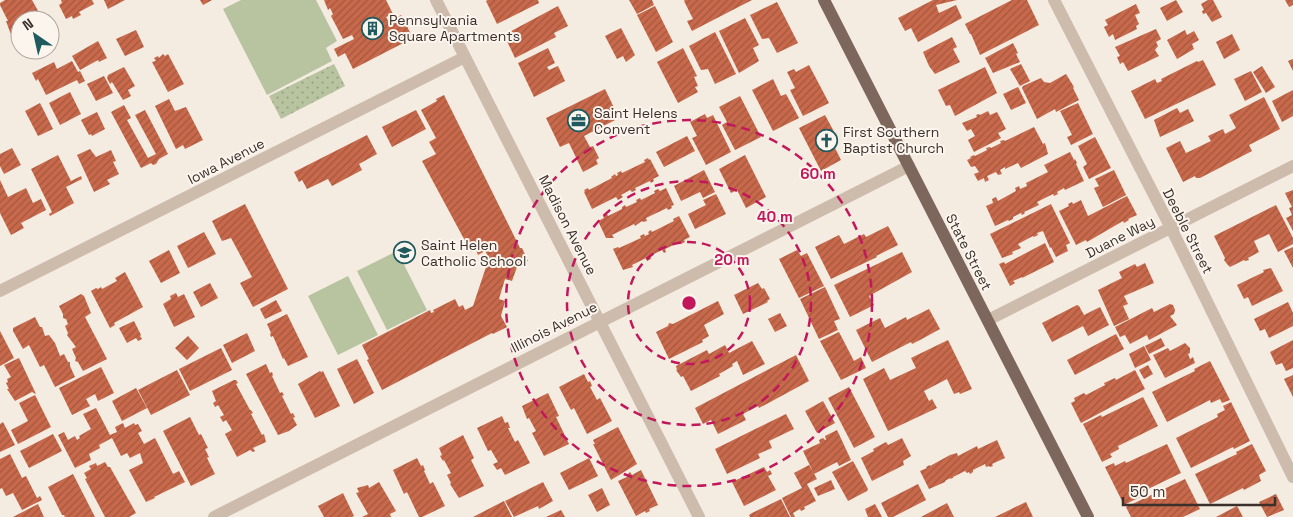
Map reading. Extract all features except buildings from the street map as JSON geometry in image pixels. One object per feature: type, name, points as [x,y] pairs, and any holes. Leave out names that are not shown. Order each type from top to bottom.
[{"type":"main road","name":"State Street","points":[[824,0],[1088,517]]},
{"type":"street","name":"Madison Avenue","points":[[436,0],[699,517]]},
{"type":"street","name":"Deeble Street","points":[[1054,0],[1171,228],[1293,477]]},
{"type":"street","name":"Iowa Avenue","points":[[0,292],[465,57]]},
{"type":"street","name":"Illinois Avenue","points":[[214,517],[909,166]]},
{"type":"street","name":"Duane Way","points":[[988,320],[1293,166]]},
{"type":"green space","points":[[241,0],[316,0],[337,41],[326,48],[332,61],[267,95],[223,9]]},
{"type":"green space","points":[[334,64],[345,86],[281,119],[269,96]]},
{"type":"green space","points":[[397,251],[427,310],[387,330],[357,271]]},
{"type":"green space","points":[[348,276],[378,335],[338,355],[308,296]]},
{"type":"place","name":"Pennsylvania Square Apartments","points":[[373,28]]},
{"type":"place","name":"Saint Helens Convent","points":[[578,121]]},
{"type":"place","name":"First Southern Baptist Church","points":[[827,140]]},
{"type":"place","name":"Saint Helen Catholic School","points":[[405,253]]}]
